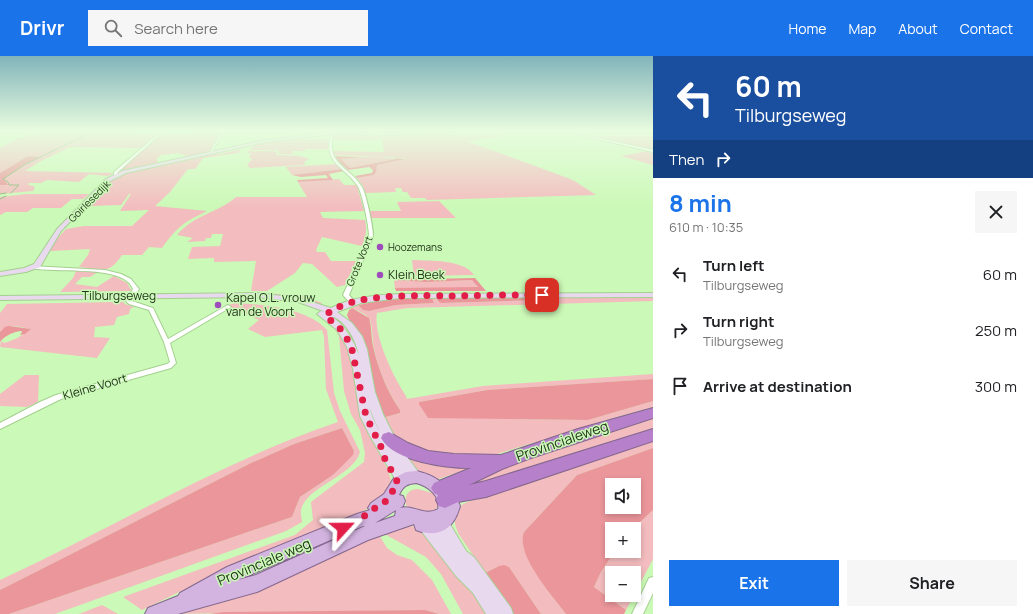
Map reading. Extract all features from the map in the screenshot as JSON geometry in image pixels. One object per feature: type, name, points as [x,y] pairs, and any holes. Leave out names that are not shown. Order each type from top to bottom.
[{"type":"highway","name":"Provincialeweg","points":[[441,508],[472,475],[503,462],[604,426],[653,413]]},
{"type":"highway","name":"Provincialeweg","points":[[441,508],[481,493],[486,489],[653,435]]},
{"type":"highway","points":[[386,444],[398,446],[417,454],[438,460],[461,463],[503,462]]},
{"type":"main road","points":[[417,483],[429,487],[441,508],[416,523],[403,494],[417,483]]},
{"type":"main road","name":"Provinciale weg","points":[[364,526],[374,532],[403,494]]},
{"type":"main road","name":"Provinciale weg","points":[[364,526],[366,514],[386,501],[403,494]]},
{"type":"main road","name":"Provinciale weg","points":[[161,611],[257,583],[364,526]]},
{"type":"street","points":[[115,176],[115,173],[134,156]]},
{"type":"street","name":"Goirlesedijk","points":[[33,267],[39,263],[59,230],[108,180],[133,170],[193,156]]},
{"type":"street","name":"Grote Voort","points":[[332,156],[359,183],[362,188],[371,232],[368,246],[346,295],[353,303]]},
{"type":"street","points":[[0,274],[33,267],[80,269],[113,273],[134,284],[136,289],[132,296]]},
{"type":"street","points":[[330,314],[348,308],[353,303],[400,296],[653,295]]},
{"type":"street","name":"Kleine Voort","points":[[0,426],[59,397],[169,366],[173,363],[167,342],[151,309],[131,303],[129,301],[132,296]]},
{"type":"street","name":"Tilburgseweg","points":[[0,298],[267,296],[296,300],[330,314],[351,345],[364,410],[386,444],[408,469],[403,494]]},
{"type":"street","points":[[167,342],[228,307]]},
{"type":"street","name":"Tilburgseweg","points":[[386,444],[384,457],[403,494]]},
{"type":"street","points":[[441,508],[461,556],[469,562],[505,614]]},
{"type":"street","points":[[441,508],[461,571],[479,587],[495,614]]},
{"type":"street","points":[[637,614],[653,582]]},
{"type":"shaded area","points":[[0,156],[28,156],[0,173]]},
{"type":"shaded area","points":[[28,156],[51,156],[25,171],[113,173],[108,176],[89,174],[79,182],[47,180],[41,183],[29,183],[28,185],[34,186],[35,188],[33,191],[0,194],[0,185],[8,185],[4,179],[24,165],[39,157]]},
{"type":"shaded area","points":[[28,156],[40,157],[24,165],[4,179],[8,185],[0,185],[0,173]]},
{"type":"shaded area","points":[[135,156],[160,157],[156,158],[158,161],[157,163],[118,173]]},
{"type":"shaded area","points":[[198,156],[217,156],[203,158],[195,169],[188,169],[170,192],[155,206],[207,211],[192,218],[182,226],[172,235],[162,248],[149,247],[142,255],[122,255],[117,262],[108,269],[104,270],[79,267],[88,255],[90,249],[50,251],[56,240],[66,229],[84,226],[132,226],[149,210],[120,211],[131,194],[129,194],[121,205],[89,206],[112,180],[129,172]]},
{"type":"shaded area","points":[[297,156],[309,159],[304,162],[305,165],[250,168],[247,165],[252,159],[249,157]]},
{"type":"shaded area","points":[[333,156],[363,157],[341,159],[350,168],[396,159],[394,158],[405,159],[377,165],[374,175],[357,178],[355,176],[372,173],[373,170],[369,167],[348,170]]},
{"type":"shaded area","points":[[359,156],[508,156],[573,180],[596,195],[427,200],[425,198],[411,198],[407,192],[403,192],[401,188],[395,188],[396,192],[365,193],[363,186],[357,178],[374,175],[377,165],[407,158]]},
{"type":"shaded area","points":[[621,156],[653,156],[653,165]]},
{"type":"shaded area","points":[[349,157],[379,157],[397,159],[350,168],[341,159]]},
{"type":"shaded area","points":[[337,164],[342,169],[292,175],[286,167]]},
{"type":"shaded area","points":[[342,169],[344,171],[329,174],[333,180],[298,182],[297,180],[328,178],[326,175],[301,177],[292,175]]},
{"type":"shaded area","points":[[339,179],[344,185],[357,185],[364,211],[320,212],[323,218],[365,220],[366,230],[364,240],[362,246],[322,237],[316,250],[317,252],[325,252],[331,261],[356,261],[345,285],[337,287],[312,264],[303,263],[295,273],[267,291],[251,291],[256,261],[214,262],[214,258],[188,259],[192,247],[220,246],[223,234],[212,234],[211,238],[206,238],[205,241],[187,242],[193,238],[177,235],[191,222],[222,207],[236,197],[307,197],[298,182]]},
{"type":"shaded area","points":[[26,194],[89,194],[83,199],[72,199],[61,208],[33,208],[27,212],[6,212],[0,215],[0,197]]},
{"type":"shaded area","points":[[439,201],[456,218],[371,218],[370,211],[401,211],[397,202]]},
{"type":"shaded area","points":[[412,260],[454,263],[469,270],[474,275],[414,276]]},
{"type":"shaded area","points":[[76,271],[98,272],[90,277],[82,277],[75,284],[97,287],[114,276],[127,283],[131,290],[60,292],[73,278]]},
{"type":"shaded area","points":[[396,277],[424,279],[475,278],[486,291],[396,291],[395,288],[478,287],[472,280],[425,282],[398,280]]},
{"type":"shaded area","points":[[396,279],[425,282],[472,280],[478,288],[395,288],[394,281]]},
{"type":"shaded area","points":[[253,293],[302,295],[322,303],[320,305]]},
{"type":"shaded area","points":[[538,297],[653,297],[653,301],[407,308],[377,313],[376,321],[380,341],[392,372],[407,399],[483,386],[653,374],[653,379],[487,390],[419,402],[511,419],[588,420],[653,401],[653,407],[484,458],[440,458],[392,436],[382,418],[400,413],[400,410],[391,395],[378,364],[370,320],[365,314],[352,308],[358,305],[363,310],[369,311],[396,305],[434,303],[432,298],[436,298],[441,303],[539,300]]},
{"type":"shaded area","points":[[538,297],[539,300],[441,303],[436,298]]},
{"type":"shaded area","points":[[432,298],[434,303],[396,305],[369,311],[363,310],[358,305],[384,300]]},
{"type":"shaded area","points":[[123,302],[134,307],[130,309],[129,314],[117,317],[114,325],[95,327],[94,337],[110,338],[97,358],[0,347],[1,341],[4,343],[11,341],[22,336],[30,329],[7,327],[0,332],[0,313],[7,304]]},
{"type":"shaded area","points":[[234,303],[270,306],[296,312],[319,323],[327,330],[334,393],[340,411],[360,452],[356,461],[340,475],[311,494],[301,510],[302,522],[286,531],[55,614],[9,614],[292,517],[300,497],[333,475],[354,451],[342,428],[294,444],[251,463],[0,590],[0,580],[167,496],[251,456],[338,422],[326,389],[324,336],[322,330],[265,337],[248,329],[259,320],[227,306]]},
{"type":"shaded area","points":[[352,308],[369,318],[373,346],[378,363],[387,387],[400,410],[400,413],[382,418],[375,404],[364,339],[350,322],[347,315],[349,310]]},
{"type":"shaded area","points":[[331,323],[347,339],[359,393],[358,408],[369,435],[387,468],[391,480],[387,493],[379,501],[354,517],[204,580],[142,610],[123,597],[295,535],[313,520],[311,502],[364,462],[365,453],[360,430],[351,414],[344,391],[339,336]]},
{"type":"shaded area","points":[[9,326],[31,329],[25,334],[20,335],[22,332],[21,331],[12,333],[0,342],[0,332],[5,327]]},
{"type":"shaded area","points":[[25,375],[39,375],[38,402],[27,407],[0,406],[0,394]]},
{"type":"shaded area","points":[[653,379],[653,401],[588,420],[428,418],[419,404],[419,402],[487,390]]},
{"type":"shaded area","points":[[653,418],[653,429],[577,452],[476,487],[472,481],[574,441]]},
{"type":"shaded area","points":[[342,428],[354,451],[353,455],[333,475],[300,497],[292,517],[9,614],[0,614],[0,590],[251,463],[294,444]]},
{"type":"shaded area","points":[[653,440],[653,448],[577,475],[524,532],[523,541],[525,552],[530,563],[537,575],[566,614],[541,614],[509,567],[499,566],[485,573],[458,533],[455,518],[457,510],[463,504],[497,490]]},
{"type":"shaded area","points":[[398,448],[487,463],[438,479],[417,472]]},
{"type":"shaded area","points":[[653,448],[653,510],[640,522],[605,522],[605,558],[610,558],[601,572],[594,587],[605,595],[605,602],[615,602],[626,610],[624,614],[566,614],[537,575],[530,563],[525,552],[523,541],[524,532],[577,475]]},
{"type":"shaded area","points":[[418,489],[436,494],[438,506],[435,510],[428,513],[406,505],[408,493],[412,490]]},
{"type":"shaded area","points":[[653,510],[653,559],[641,582],[641,566],[605,566],[610,558],[641,558],[640,522]]},
{"type":"shaded area","points":[[408,525],[419,528],[429,534],[489,614],[463,614],[441,574],[426,557],[381,532]]},
{"type":"shaded area","points":[[378,533],[387,548],[397,555],[412,560],[432,580],[451,614],[439,614],[425,610],[171,614]]},
{"type":"shaded area","points":[[504,565],[509,567],[541,614],[512,614],[485,573]]},
{"type":"shaded area","points":[[605,566],[605,595],[594,587]]},
{"type":"shaded area","points":[[615,602],[630,602],[626,610]]},
{"type":"shaded area","points":[[102,605],[118,614],[79,614]]},
{"type":"shaded area","points":[[425,610],[439,614],[210,614],[224,612]]},
{"type":"waterway","points":[[11,193],[19,185],[9,185],[8,182],[3,179],[26,164],[42,156]]},
{"type":"waterway","points":[[0,194],[6,193]]},
{"type":"waterway","points":[[0,199],[6,196]]},
{"type":"place","name":"Hoozemans","points":[[380,247]]},
{"type":"place","name":"Klein Beek","points":[[380,275]]},
{"type":"place","name":"Kapel O.L. vrouw van de Voort","points":[[218,305]]},
{"type":"route","points":[[343,528],[362,519],[366,514],[389,499],[398,483],[384,457],[382,449],[366,416],[351,345],[344,332],[325,316],[334,309],[344,305],[386,297],[542,295]]}]
